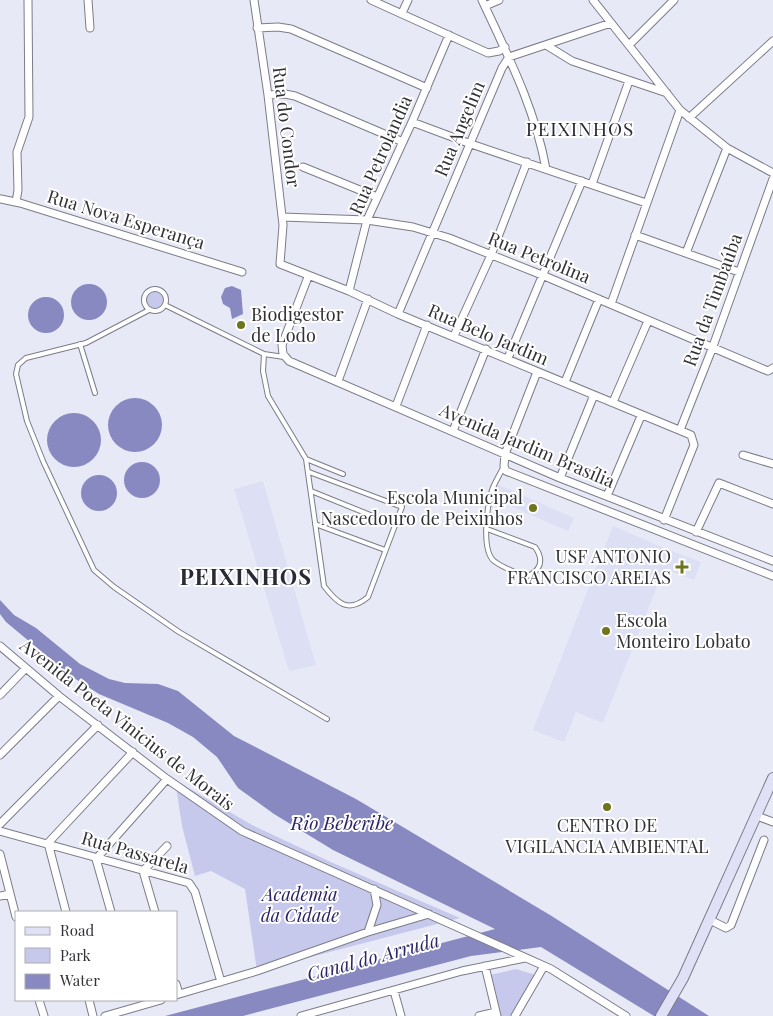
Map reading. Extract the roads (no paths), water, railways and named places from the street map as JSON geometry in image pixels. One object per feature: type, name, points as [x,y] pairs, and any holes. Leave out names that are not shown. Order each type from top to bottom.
[{"type":"main road","points":[[662,1016],[682,981],[758,816],[773,778]]},
{"type":"street","points":[[16,202],[18,190],[17,152],[29,117],[28,0]]},
{"type":"street","points":[[88,0],[90,28]]},
{"type":"street","name":"Rua do Condor","points":[[254,0],[268,95],[282,217],[283,236],[280,258]]},
{"type":"street","points":[[371,0],[488,53],[499,51],[505,47]]},
{"type":"street","points":[[402,13],[408,0]]},
{"type":"street","points":[[499,0],[484,3],[505,47],[535,123],[546,168]]},
{"type":"street","points":[[593,0],[680,110],[726,148],[773,173]]},
{"type":"street","points":[[629,46],[674,0]]},
{"type":"street","points":[[509,57],[611,24]]},
{"type":"street","points":[[258,28],[278,26],[291,29],[427,88]]},
{"type":"street","name":"Rua Petrolandia","points":[[349,291],[367,220],[449,35]]},
{"type":"street","points":[[689,118],[773,41]]},
{"type":"street","points":[[546,44],[562,57],[628,82],[667,93]]},
{"type":"street","name":"Rua Angelim","points":[[398,314],[431,232],[471,144],[502,68],[509,57]]},
{"type":"street","points":[[592,184],[628,82]]},
{"type":"street","points":[[268,95],[285,94],[295,96],[403,142]]},
{"type":"street","points":[[611,304],[680,110]]},
{"type":"street","points":[[412,122],[646,203]]},
{"type":"street","points":[[686,253],[726,148]]},
{"type":"street","points":[[454,336],[491,255],[527,162]]},
{"type":"street","points":[[303,167],[377,197]]},
{"type":"street","name":"Rua da Timbaúba","points":[[680,430],[712,349],[773,179]]},
{"type":"street","points":[[508,358],[582,181]]},
{"type":"street","name":"Rua Nova Esperança","points":[[1,199],[242,272]]},
{"type":"street","name":"Rua Petrolina","points":[[282,217],[367,220],[431,232],[542,275],[712,349],[768,371],[773,368]]},
{"type":"street","points":[[635,235],[739,272]]},
{"type":"street","name":"Rua Belo Jardim","points":[[280,258],[281,266],[349,291],[398,314],[508,358],[537,372],[694,437],[694,445],[664,520]]},
{"type":"street","points":[[285,357],[282,345],[308,277]]},
{"type":"street","points":[[338,381],[368,299]]},
{"type":"street","points":[[564,382],[599,299]]},
{"type":"street","points":[[613,402],[648,321]]},
{"type":"street","points":[[396,406],[427,325]]},
{"type":"street","points":[[453,432],[486,349]]},
{"type":"street","name":"Avenida Jardim Brasília","points":[[285,357],[560,478],[773,561]]},
{"type":"street","points":[[504,466],[505,454],[537,372]]},
{"type":"street","points":[[560,478],[594,395]]},
{"type":"street","points":[[607,496],[641,416]]},
{"type":"street","points":[[743,455],[773,464]]},
{"type":"street","name":"Avenida Jardim Brasília","points":[[504,466],[507,472],[773,576]]},
{"type":"street","points":[[696,532],[719,483],[770,503]]},
{"type":"street","name":"Avenida Poeta Vinicius de Morais","points":[[0,646],[59,696],[167,779],[242,831],[305,861],[374,889],[544,966],[626,1016]]},
{"type":"street","points":[[0,695],[26,668]]},
{"type":"street","points":[[0,755],[59,696]]},
{"type":"street","points":[[0,824],[98,725]]},
{"type":"street","points":[[66,911],[48,843],[132,752]]},
{"type":"street","points":[[111,911],[96,859],[167,779]]},
{"type":"street","points":[[758,816],[773,822]]},
{"type":"street","name":"Rua Passarela","points":[[0,831],[185,882],[193,886],[221,982]]},
{"type":"street","points":[[710,920],[726,928],[731,925],[764,840]]},
{"type":"street","points":[[155,911],[143,871],[167,846]]},
{"type":"street","points":[[0,854],[15,913]]},
{"type":"street","points":[[368,932],[372,926],[378,905],[374,889]]},
{"type":"street","points":[[0,896],[10,894]]},
{"type":"street","points":[[178,995],[428,914]]},
{"type":"street","points":[[301,1016],[485,966],[526,958]]},
{"type":"street","points":[[479,1016],[496,1014],[485,966]]},
{"type":"street","points":[[515,1016],[544,966]]},
{"type":"street","points":[[394,991],[401,1016]]},
{"type":"street","points":[[39,1001],[44,1016]]},
{"type":"street","points":[[89,1001],[93,1016]]},
{"type":"street","points":[[105,1016],[136,1003],[153,1001]]},
{"type":"lane","points":[[153,288],[160,290],[165,295],[165,306],[156,311],[150,310],[144,305],[144,298],[147,292],[153,288]]},
{"type":"lane","points":[[165,306],[264,354],[285,357]]},
{"type":"lane","points":[[150,310],[80,344],[26,358],[18,364],[16,374],[27,420],[42,462],[94,570],[114,587],[179,632],[328,719]]},
{"type":"lane","points":[[80,344],[95,393]]},
{"type":"lane","points":[[264,354],[262,371],[268,396],[306,459],[324,586],[333,598],[352,607],[360,604],[368,597],[402,507],[309,472]]},
{"type":"lane","points":[[306,459],[342,474]]},
{"type":"lane","points":[[487,529],[535,547],[540,554],[541,566],[535,573],[525,577],[494,561],[487,552],[487,529],[488,507],[493,489],[504,466]]},
{"type":"lane","points":[[311,491],[395,526]]},
{"type":"lane","points":[[315,524],[385,550]]},
{"type":"water","points":[[89,284],[96,285],[102,289],[106,295],[106,309],[102,315],[96,319],[89,320],[82,319],[76,315],[72,309],[71,302],[72,295],[76,289],[82,285]]},
{"type":"water","name":"Biodigestor de Lodo","points":[[232,286],[241,290],[243,314],[232,319],[230,308],[223,304],[221,297],[225,288]]},
{"type":"water","points":[[46,297],[53,298],[59,302],[63,308],[63,322],[59,328],[53,332],[46,333],[39,332],[33,328],[29,322],[28,315],[29,308],[33,302],[39,298]]},
{"type":"water","points":[[130,398],[140,398],[150,402],[158,410],[162,425],[158,440],[150,448],[140,452],[130,452],[120,448],[112,440],[108,430],[108,420],[112,410],[120,402]]},
{"type":"water","points":[[69,413],[79,413],[89,417],[97,425],[101,440],[97,455],[89,463],[79,467],[69,467],[59,463],[51,455],[47,445],[47,435],[51,425],[59,417]]},
{"type":"water","points":[[142,462],[149,463],[155,467],[159,473],[159,487],[155,493],[149,497],[142,498],[135,497],[129,493],[125,487],[124,480],[125,473],[129,467],[135,463]]},
{"type":"water","points":[[99,475],[106,476],[112,480],[116,486],[116,500],[112,506],[106,510],[99,511],[92,510],[86,506],[82,500],[81,493],[82,486],[86,480],[92,476]]},
{"type":"water","name":"Rio Beberibe","points":[[0,600],[14,615],[36,628],[80,664],[109,679],[125,683],[158,684],[178,691],[234,736],[356,799],[550,915],[709,1016],[654,1016],[541,947],[471,956],[243,1016],[165,1016],[495,929],[333,850],[274,814],[238,788],[217,757],[193,737],[168,723],[99,694],[71,676],[6,622],[0,614]]},
{"type":"place","name":"Biodigestor de Lodo","points":[[241,325]]},
{"type":"place","name":"Escola Municipal Nascedouro de Peixinhos","points":[[533,508]]},
{"type":"place","name":"USF ANTONIO FRANCISCO AREIAS","points":[[682,567]]},
{"type":"place","name":"Escola Monteiro Lobato","points":[[606,631]]},
{"type":"place","name":"CENTRO DE VIGILANCIA AMBIENTAL","points":[[607,807]]},
{"type":"district","name":"PEIXINHOS","points":[[580,129]]},
{"type":"district","name":"PEIXINHOS","points":[[246,577]]},
{"type":"park label","name":"Academia da Cidade","points":[[300,905]]},
{"type":"water label","name":"Canal do Arruda","points":[[373,957]]}]
